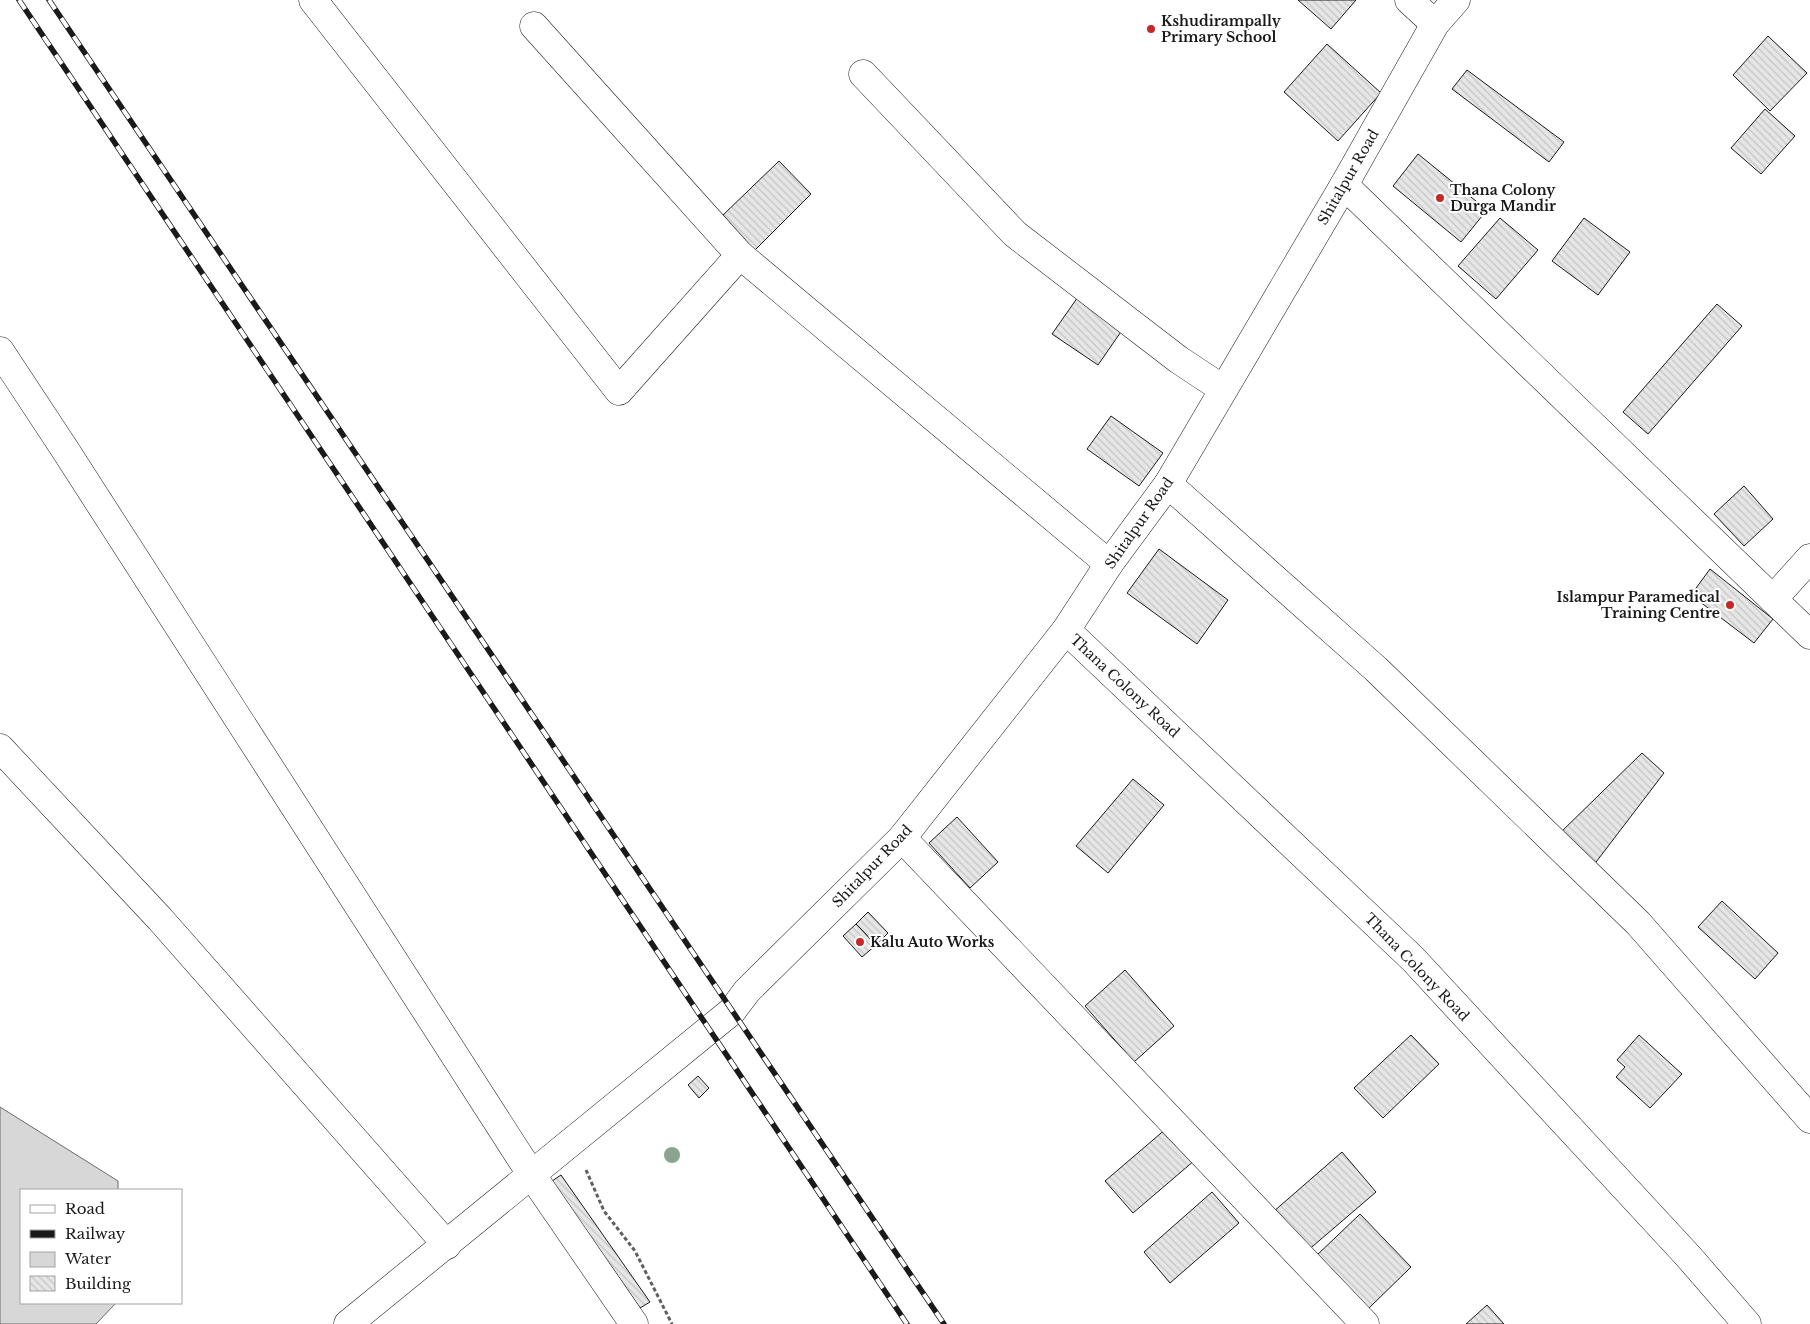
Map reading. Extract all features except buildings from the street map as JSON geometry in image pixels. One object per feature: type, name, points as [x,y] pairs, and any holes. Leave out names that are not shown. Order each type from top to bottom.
[{"type":"street","points":[[313,0],[619,391],[740,254]]},
{"type":"street","points":[[1409,0],[1435,24]]},
{"type":"street","name":"Shitalpur Road","points":[[348,1324],[732,1011],[747,991],[902,838],[1066,630],[1109,564],[1168,484],[1344,184],[1435,24],[1456,0]]},
{"type":"street","points":[[534,26],[740,254],[1109,564]]},
{"type":"street","points":[[863,74],[1015,234],[1179,360],[1223,389]]},
{"type":"street","points":[[1344,184],[1810,635]]},
{"type":"street","points":[[0,351],[531,1174],[634,1324]]},
{"type":"street","points":[[1168,484],[1376,669],[1638,923],[1810,1119]]},
{"type":"street","points":[[1773,599],[1810,558]]},
{"type":"street","name":"Thana Colony Road","points":[[1066,630],[1413,959],[1688,1256],[1747,1324]]},
{"type":"street","points":[[0,748],[160,918],[447,1245]]},
{"type":"street","points":[[902,838],[1366,1324]]},
{"type":"path","points":[[573,1141],[604,1211],[635,1251],[672,1324]]},
{"type":"water","points":[[0,1107],[118,1181],[118,1189],[20,1189],[20,1304],[115,1304],[96,1324],[0,1324]]},
{"type":"railway","points":[[19,0],[907,1324]]},
{"type":"railway","points":[[49,0],[944,1324]]},
{"type":"place","name":"Kshudirampally Primary School","points":[[1151,29]]},
{"type":"place","name":"Thana Colony Durga Mandir","points":[[1440,198]]},
{"type":"place","name":"Islampur Paramedical Training Centre","points":[[1730,605]]},
{"type":"place","name":"Kalu Auto Works","points":[[860,942]]}]
